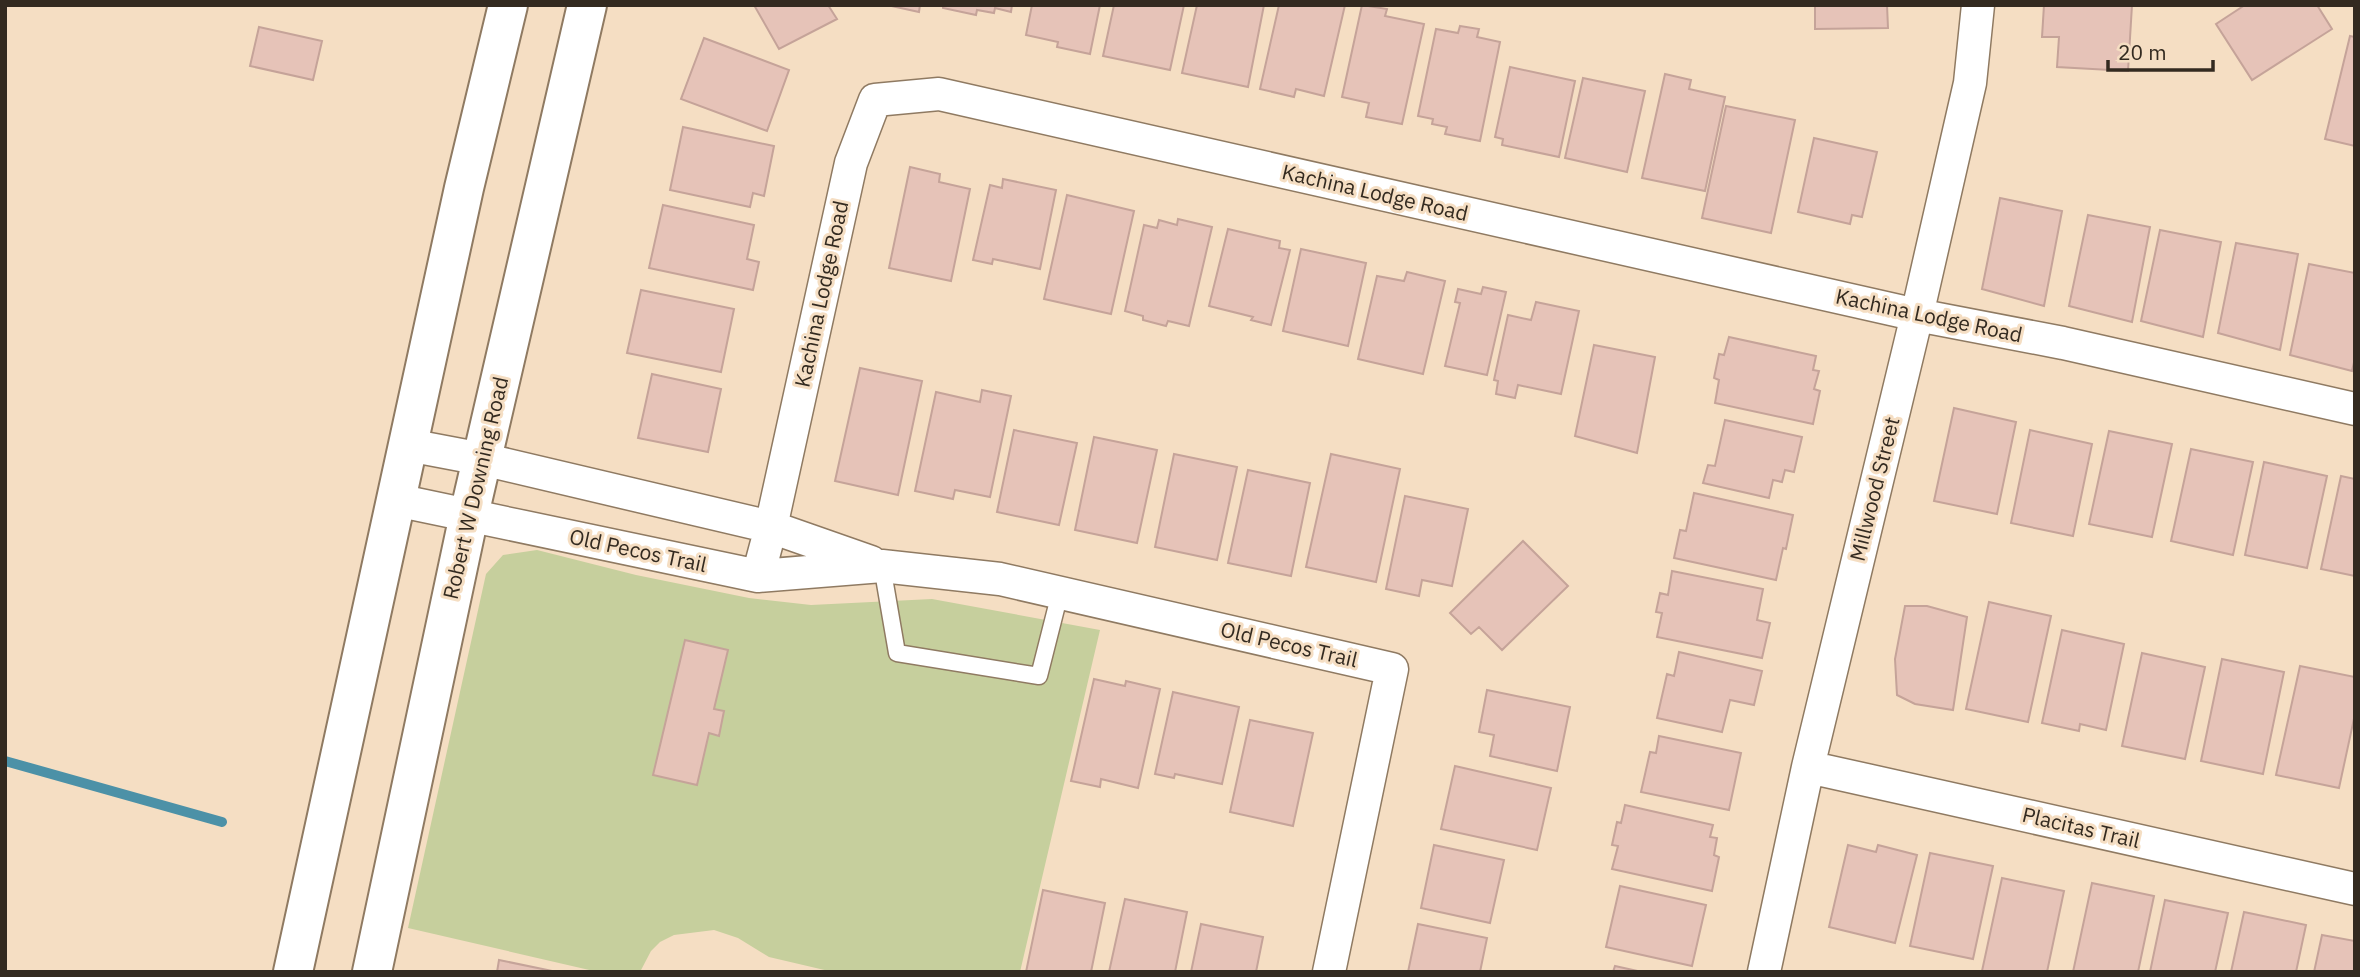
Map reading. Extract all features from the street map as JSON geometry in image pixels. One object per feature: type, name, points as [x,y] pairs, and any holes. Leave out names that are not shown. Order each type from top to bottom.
[{"type":"main road","points":[[293,972],[464,188],[508,5]]},
{"type":"main road","name":"Robert W Downing Road","points":[[372,972],[469,515],[587,5]]},
{"type":"street","name":"Millwood Street","points":[[1764,972],[1808,767],[1970,82],[1978,5]]},
{"type":"street","name":"Kachina Lodge Road","points":[[758,576],[851,163],[875,100],[939,94],[1917,315],[2063,343],[2355,409]]},
{"type":"street","name":"Old Pecos Trail","points":[[408,445],[482,459],[771,527],[882,566]]},
{"type":"street","name":"Old Pecos Trail","points":[[396,500],[758,576],[882,566],[1000,579],[1392,669],[1329,972]]},
{"type":"street","name":"Placitas Trail","points":[[1808,767],[2355,889]]},
{"type":"lane","points":[[882,566],[897,653],[1039,676],[1060,593]]},
{"type":"green space","points":[[537,550],[636,575],[749,598],[811,605],[932,599],[1100,630],[1020,972],[833,972],[769,957],[738,938],[714,930],[674,935],[660,942],[651,951],[640,972],[598,972],[408,928],[486,574],[503,555]]},
{"type":"building","points":[[754,5],[828,5],[837,19],[779,49]]},
{"type":"building","points":[[887,5],[920,5],[919,12]]},
{"type":"building","points":[[943,5],[1012,5],[1011,12],[995,8],[994,13],[977,10],[976,15],[943,8]]},
{"type":"building","points":[[1032,5],[1100,5],[1090,54],[1057,47],[1058,42],[1026,35]]},
{"type":"building","points":[[1114,5],[1184,5],[1170,70],[1103,56]]},
{"type":"building","points":[[1197,5],[1264,5],[1248,87],[1182,73]]},
{"type":"building","points":[[1279,5],[1345,5],[1324,96],[1296,89],[1294,97],[1260,89]]},
{"type":"building","points":[[1362,5],[1387,9],[1385,16],[1424,24],[1402,124],[1366,117],[1369,103],[1342,97]]},
{"type":"building","points":[[1815,5],[1887,5],[1888,28],[1815,29]]},
{"type":"building","points":[[2044,5],[2132,5],[2128,71],[2057,67],[2059,37],[2042,37]]},
{"type":"building","points":[[2245,5],[2317,5],[2332,29],[2252,80],[2216,24]]},
{"type":"building","points":[[1460,26],[1479,29],[1477,37],[1500,42],[1480,141],[1445,134],[1447,127],[1432,124],[1433,119],[1418,116],[1436,29],[1458,33]]},
{"type":"building","points":[[259,27],[322,41],[313,80],[250,66]]},
{"type":"building","points":[[2350,36],[2355,37],[2355,146],[2325,139]]},
{"type":"building","points":[[704,38],[789,70],[767,131],[681,99]]},
{"type":"building","points":[[1510,67],[1575,81],[1559,157],[1502,145],[1503,139],[1495,137]]},
{"type":"building","points":[[1665,74],[1691,80],[1689,89],[1725,97],[1705,191],[1642,178]]},
{"type":"building","points":[[1583,78],[1645,91],[1627,172],[1565,158]]},
{"type":"building","points":[[1726,106],[1795,120],[1771,233],[1702,218]]},
{"type":"building","points":[[683,127],[774,146],[764,196],[753,193],[750,207],[670,190]]},
{"type":"building","points":[[1814,138],[1877,152],[1862,217],[1852,215],[1850,224],[1798,212]]},
{"type":"building","points":[[910,167],[940,174],[939,182],[970,189],[951,281],[889,268]]},
{"type":"building","points":[[1003,179],[1056,190],[1040,269],[993,259],[992,264],[973,260],[990,185],[1002,188]]},
{"type":"building","points":[[1067,195],[1134,211],[1111,314],[1044,299]]},
{"type":"building","points":[[2000,198],[2062,211],[2044,306],[1982,289]]},
{"type":"building","points":[[663,205],[754,225],[747,259],[759,262],[753,290],[649,268]]},
{"type":"building","points":[[2088,215],[2150,227],[2132,322],[2069,306]]},
{"type":"building","points":[[1178,219],[1212,227],[1189,326],[1168,321],[1166,326],[1143,320],[1143,316],[1125,311],[1144,225],[1157,228],[1159,220],[1177,225]]},
{"type":"building","points":[[1228,229],[1280,241],[1279,248],[1290,250],[1271,325],[1251,320],[1253,317],[1209,306]]},
{"type":"building","points":[[2160,230],[2221,242],[2203,337],[2141,321]]},
{"type":"building","points":[[2236,243],[2298,254],[2280,350],[2218,333]]},
{"type":"building","points":[[1301,249],[1366,263],[1348,346],[1283,331]]},
{"type":"building","points":[[2309,264],[2355,273],[2355,358],[2352,371],[2290,355]]},
{"type":"building","points":[[1407,272],[1445,281],[1423,374],[1358,359],[1377,276],[1404,281]]},
{"type":"building","points":[[1483,287],[1506,292],[1487,375],[1445,366],[1460,303],[1455,302],[1458,289],[1481,294]]},
{"type":"building","points":[[641,290],[734,309],[721,372],[627,353]]},
{"type":"building","points":[[1536,302],[1579,311],[1561,394],[1518,385],[1515,398],[1496,394],[1498,381],[1494,380],[1508,315],[1531,320]]},
{"type":"building","points":[[1729,337],[1816,356],[1813,370],[1819,371],[1814,389],[1820,391],[1813,424],[1715,403],[1719,380],[1714,378],[1719,354],[1724,355]]},
{"type":"building","points":[[1594,345],[1655,357],[1637,453],[1575,436]]},
{"type":"building","points":[[860,368],[922,381],[898,495],[835,481]]},
{"type":"building","points":[[652,374],[721,389],[708,452],[638,438]]},
{"type":"building","points":[[982,390],[1011,396],[990,497],[955,490],[953,499],[915,491],[936,392],[980,402]]},
{"type":"building","points":[[1954,408],[2016,422],[1997,514],[1934,501]]},
{"type":"building","points":[[1725,420],[1802,437],[1794,472],[1785,470],[1782,482],[1773,480],[1769,498],[1703,483],[1708,465],[1715,466]]},
{"type":"building","points":[[1014,430],[1077,443],[1059,525],[997,512]]},
{"type":"building","points":[[2030,430],[2092,444],[2073,536],[2011,523]]},
{"type":"building","points":[[2109,431],[2172,444],[2152,537],[2089,524]]},
{"type":"building","points":[[1094,437],[1157,450],[1137,543],[1075,530]]},
{"type":"building","points":[[2191,449],[2253,462],[2233,555],[2171,541]]},
{"type":"building","points":[[1174,454],[1237,467],[1217,560],[1155,547]]},
{"type":"building","points":[[1331,454],[1400,469],[1376,582],[1306,567]]},
{"type":"building","points":[[2264,462],[2327,476],[2307,568],[2245,555]]},
{"type":"building","points":[[1248,470],[1310,483],[1291,576],[1228,563]]},
{"type":"building","points":[[2341,476],[2355,479],[2355,576],[2321,569]]},
{"type":"building","points":[[1694,493],[1793,515],[1776,580],[1674,558],[1680,530],[1686,531]]},
{"type":"building","points":[[1405,496],[1468,509],[1452,586],[1422,580],[1419,596],[1386,589]]},
{"type":"building","points":[[1523,541],[1568,586],[1502,650],[1479,627],[1471,634],[1450,613]]},
{"type":"building","points":[[1672,571],[1763,589],[1757,620],[1770,623],[1762,658],[1657,637],[1662,613],[1656,612],[1660,593],[1668,595]]},
{"type":"building","points":[[1989,602],[2051,616],[2028,722],[1966,709]]},
{"type":"building","points":[[1905,606],[1927,606],[1967,617],[1953,710],[1915,704],[1897,695],[1895,659]]},
{"type":"building","points":[[2062,630],[2124,644],[2106,730],[2080,724],[2079,731],[2042,723]]},
{"type":"building","points":[[685,640],[728,650],[714,709],[724,711],[719,736],[709,733],[697,785],[653,775]]},
{"type":"building","points":[[1679,652],[1762,671],[1754,705],[1730,700],[1722,732],[1657,718],[1667,674],[1674,676]]},
{"type":"building","points":[[2142,653],[2205,667],[2185,759],[2122,746]]},
{"type":"building","points":[[2222,659],[2284,672],[2263,774],[2201,761]]},
{"type":"building","points":[[2300,666],[2355,677],[2355,714],[2339,788],[2276,775]]},
{"type":"building","points":[[1094,679],[1125,686],[1126,681],[1160,689],[1138,788],[1101,779],[1100,787],[1071,781]]},
{"type":"building","points":[[1487,690],[1570,707],[1557,771],[1490,756],[1494,735],[1479,732]]},
{"type":"building","points":[[1173,692],[1239,707],[1222,784],[1175,774],[1174,778],[1155,774]]},
{"type":"building","points":[[1250,720],[1313,733],[1293,826],[1230,812]]},
{"type":"building","points":[[1659,736],[1741,753],[1729,810],[1641,792],[1650,752],[1656,753]]},
{"type":"building","points":[[1455,766],[1551,788],[1537,850],[1441,829]]},
{"type":"building","points":[[1625,805],[1713,825],[1710,837],[1717,838],[1714,855],[1719,857],[1712,891],[1612,869],[1618,846],[1612,845],[1617,822],[1621,823]]},
{"type":"building","points":[[1434,845],[1504,860],[1490,923],[1421,908]]},
{"type":"building","points":[[1848,845],[1876,852],[1878,845],[1917,855],[1895,943],[1829,927]]},
{"type":"building","points":[[1930,853],[1993,866],[1973,959],[1910,946]]},
{"type":"building","points":[[2002,878],[2064,891],[2047,972],[1982,971]]},
{"type":"building","points":[[2092,883],[2154,896],[2138,972],[2073,972]]},
{"type":"building","points":[[1620,886],[1706,905],[1692,966],[1606,947]]},
{"type":"building","points":[[1043,890],[1105,903],[1091,972],[1026,972]]},
{"type":"building","points":[[1125,899],[1187,912],[1175,972],[1109,972]]},
{"type":"building","points":[[2165,900],[2228,913],[2215,972],[2150,972]]},
{"type":"building","points":[[2244,912],[2306,925],[2296,972],[2231,972]]},
{"type":"building","points":[[1201,924],[1263,937],[1256,972],[1191,972]]},
{"type":"building","points":[[1418,924],[1487,938],[1480,972],[1408,972]]},
{"type":"building","points":[[2322,935],[2355,941],[2355,972],[2314,972]]},
{"type":"building","points":[[499,960],[557,972],[497,972]]},
{"type":"building","points":[[1615,966],[1642,972],[1613,972]]},
{"type":"waterway","points":[[5,761],[222,822]]}]
